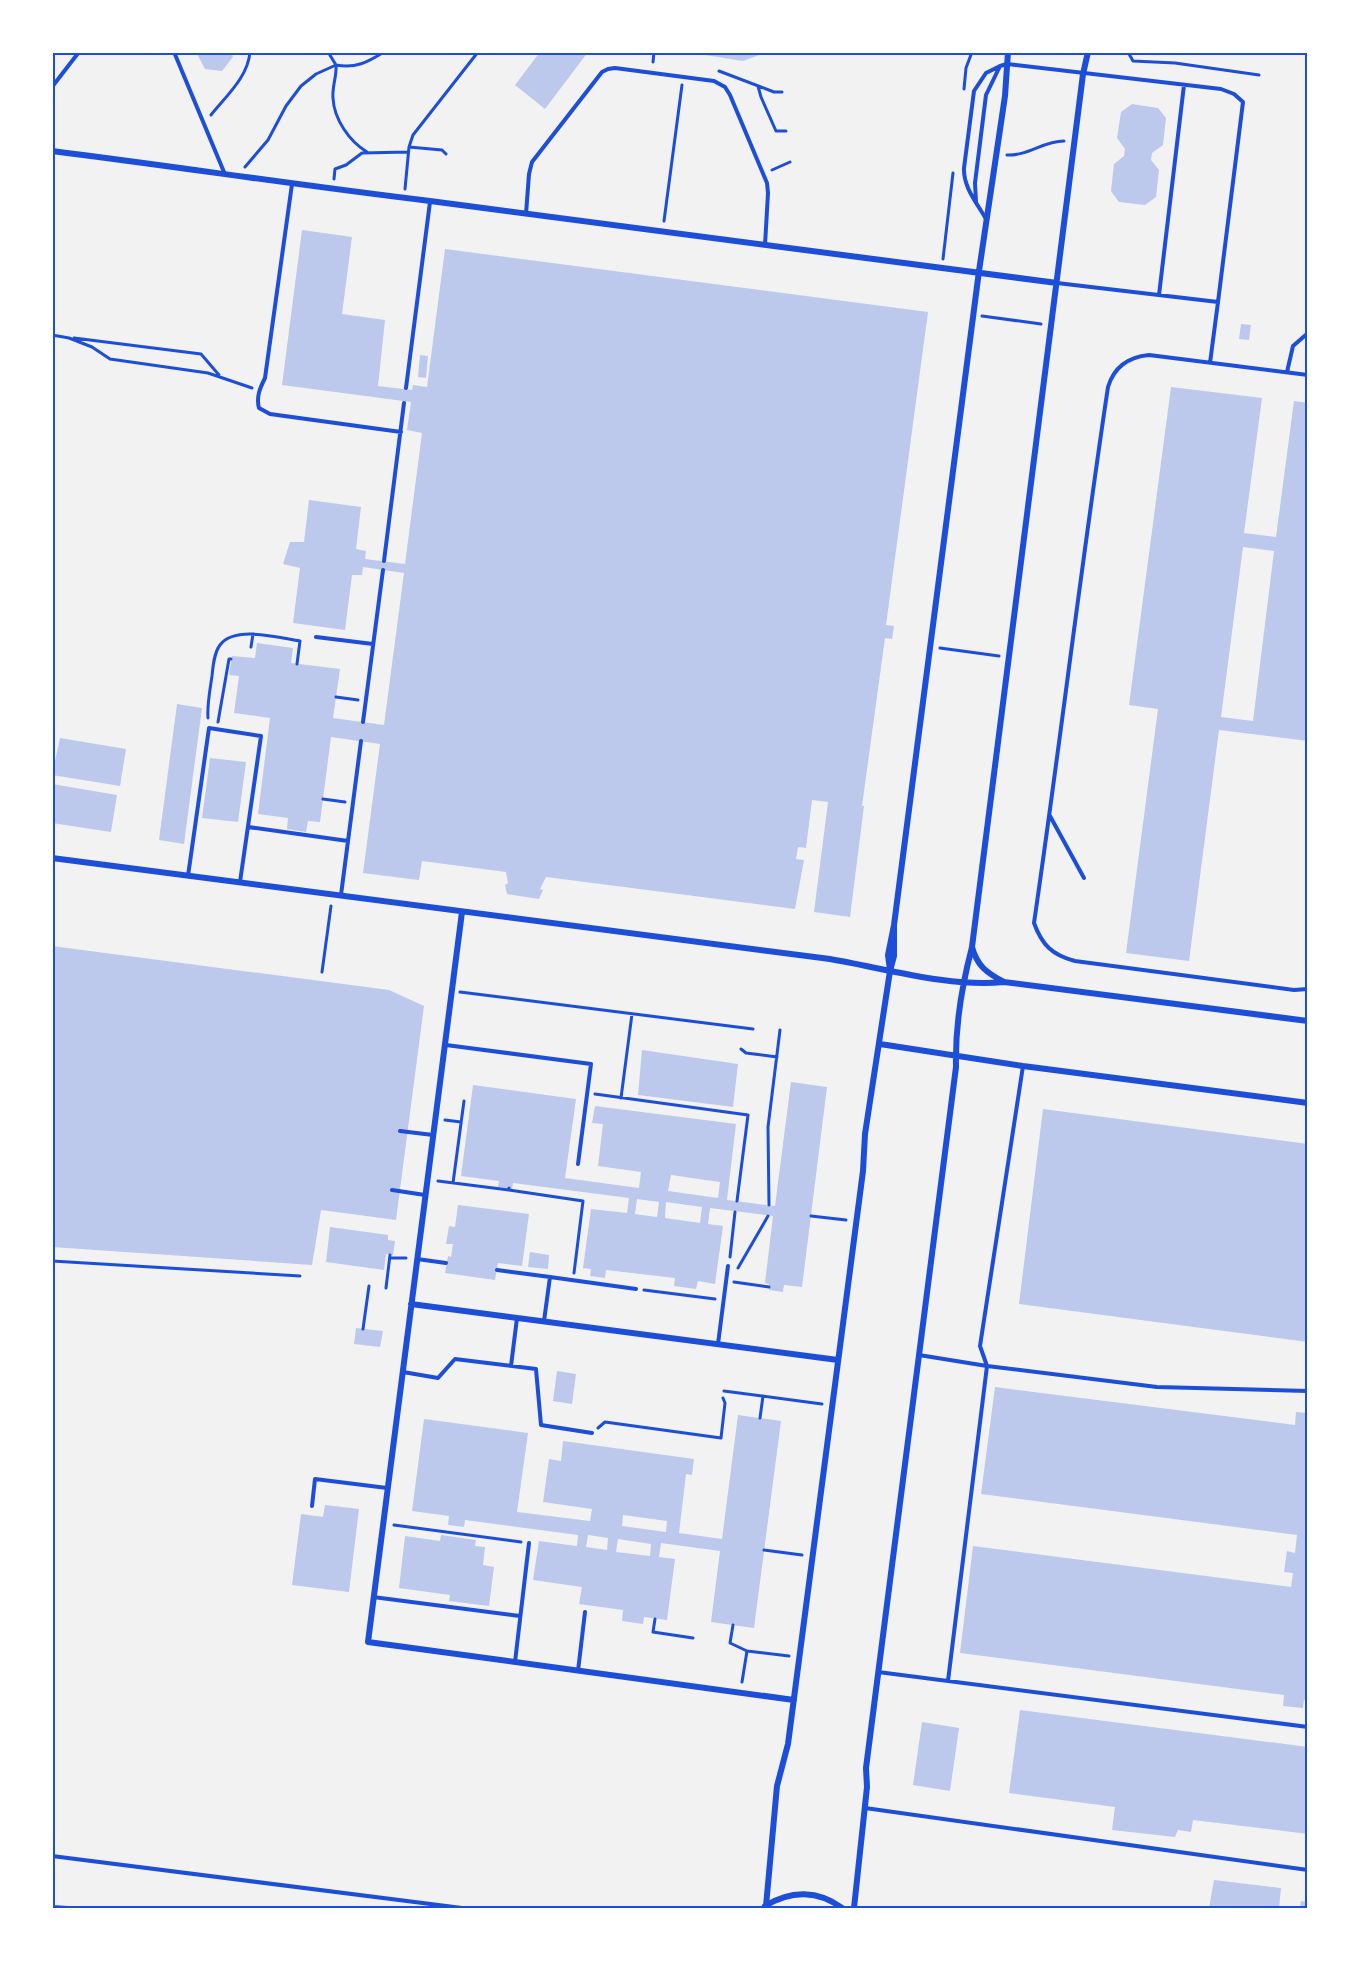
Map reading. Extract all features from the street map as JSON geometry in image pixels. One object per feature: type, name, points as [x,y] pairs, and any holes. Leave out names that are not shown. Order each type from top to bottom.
[{"type":"street","points":[[764,1907],[777,1786],[788,1744],[813,1556],[856,1222],[865,1134],[894,956],[894,925],[979,272],[1005,96],[1003,65],[1008,52]]},
{"type":"street","points":[[1083,52],[1083,74]]},
{"type":"street","points":[[854,1908],[867,1787],[866,1768],[956,1067],[964,982],[972,947],[1083,74],[1088,52]]},
{"type":"street","points":[[52,151],[224,172],[332,190],[1057,283]]},
{"type":"street","points":[[52,858],[830,959],[964,982],[1004,982],[1308,1021]]},
{"type":"street","points":[[462,912],[368,1642],[794,1700]]},
{"type":"street","points":[[972,947],[976,960],[985,972],[1004,982]]},
{"type":"street","points":[[880,1044],[1023,1066],[1308,1102]]},
{"type":"street","points":[[411,1304],[838,1360]]},
{"type":"street","points":[[764,1907],[776,1899],[807,1894],[820,1896],[842,1908]]},
{"type":"lane","points":[[52,87],[80,52]]},
{"type":"lane","points":[[174,52],[224,172]]},
{"type":"lane","points":[[976,202],[975,183],[986,95],[1003,65]]},
{"type":"lane","points":[[987,220],[964,177],[974,91],[986,73],[1003,65],[1221,89],[1234,94],[1244,102],[1210,363]]},
{"type":"lane","points":[[526,214],[532,162],[602,72],[615,68],[714,81],[725,87],[766,183],[768,193],[765,245]]},
{"type":"lane","points":[[1159,295],[1184,85]]},
{"type":"lane","points":[[292,184],[265,378],[259,391],[258,408],[270,414],[401,432]]},
{"type":"lane","points":[[406,388],[430,201]]},
{"type":"lane","points":[[1057,283],[1218,302]]},
{"type":"lane","points":[[1287,372],[1293,346],[1308,333]]},
{"type":"lane","points":[[1308,375],[1149,355],[1132,358],[1113,373],[1110,380],[1083,557],[1034,923],[1038,935],[1048,949],[1075,961],[1294,990],[1308,989]]},
{"type":"lane","points":[[384,561],[405,403]]},
{"type":"lane","points":[[363,722],[383,570]]},
{"type":"lane","points":[[316,637],[373,645]]},
{"type":"lane","points":[[188,876],[209,728],[217,729],[261,736],[240,883]]},
{"type":"lane","points":[[341,896],[361,741]]},
{"type":"lane","points":[[1050,816],[1084,878]]},
{"type":"lane","points":[[248,827],[348,841]]},
{"type":"lane","points":[[446,1045],[591,1064],[578,1164]]},
{"type":"lane","points":[[948,1681],[987,1366],[980,1346],[1023,1066]]},
{"type":"lane","points":[[400,1131],[433,1135]]},
{"type":"lane","points":[[392,1190],[426,1195]]},
{"type":"lane","points":[[417,1259],[446,1263]]},
{"type":"lane","points":[[718,1344],[729,1266]]},
{"type":"lane","points":[[497,1270],[636,1289]]},
{"type":"lane","points":[[544,1321],[550,1277]]},
{"type":"lane","points":[[511,1366],[518,1318]]},
{"type":"lane","points":[[919,1354],[987,1366],[1157,1387],[1308,1391]]},
{"type":"lane","points":[[402,1372],[438,1378],[455,1359],[536,1369],[541,1425],[592,1433]]},
{"type":"lane","points":[[312,1506],[315,1479],[387,1488]]},
{"type":"lane","points":[[514,1662],[529,1543]]},
{"type":"lane","points":[[373,1597],[520,1616]]},
{"type":"lane","points":[[578,1671],[585,1612]]},
{"type":"lane","points":[[878,1672],[1308,1726]]},
{"type":"lane","points":[[865,1808],[1308,1870]]},
{"type":"lane","points":[[52,1856],[462,1908]]},
{"type":"lane","points":[[52,1906],[68,1908]]},
{"type":"path","points":[[204,123],[243,76],[250,52]]},
{"type":"path","points":[[328,52],[336,65],[337,74],[333,96],[334,106],[342,127],[349,137],[367,152]]},
{"type":"path","points":[[238,175],[268,140],[286,106],[301,86],[316,74],[336,65],[354,67],[384,52]]},
{"type":"path","points":[[404,198],[408,152],[413,135],[478,52]]},
{"type":"path","points":[[1128,52],[1133,61],[1175,63],[1259,75]]},
{"type":"path","points":[[663,231],[683,77]]},
{"type":"path","points":[[758,85],[776,130],[786,131]]},
{"type":"path","points":[[997,154],[1008,156],[1022,154],[1056,141],[1075,140]]},
{"type":"path","points":[[409,147],[442,150],[446,154]]},
{"type":"path","points":[[332,190],[335,169],[346,165],[362,153],[408,152]]},
{"type":"path","points":[[770,170],[790,162]]},
{"type":"path","points":[[974,315],[1052,326]]},
{"type":"path","points":[[52,335],[201,353],[221,376]]},
{"type":"path","points":[[69,338],[92,347],[110,359],[221,376],[259,391]]},
{"type":"path","points":[[251,647],[253,634]]},
{"type":"path","points":[[209,728],[208,707],[214,659],[219,646],[226,639],[234,635],[253,634],[300,641],[297,664]]},
{"type":"path","points":[[931,647],[1009,658]]},
{"type":"path","points":[[217,729],[228,659],[231,659]]},
{"type":"path","points":[[336,697],[366,701]]},
{"type":"path","points":[[323,799],[353,803]]},
{"type":"path","points":[[322,972],[330,914]]},
{"type":"path","points":[[453,991],[753,1029]]},
{"type":"path","points":[[621,1098],[632,1014]]},
{"type":"path","points":[[769,1205],[768,1127],[780,1030]]},
{"type":"path","points":[[741,1049],[746,1053],[777,1058]]},
{"type":"path","points":[[587,1094],[748,1115],[737,1201]]},
{"type":"path","points":[[453,1183],[464,1101]]},
{"type":"path","points":[[436,1119],[461,1122]]},
{"type":"path","points":[[428,1179],[584,1201],[573,1280]]},
{"type":"path","points":[[735,1212],[729,1266],[739,1268],[768,1216]]},
{"type":"path","points":[[811,1216],[856,1222]]},
{"type":"path","points":[[386,1288],[390,1256],[417,1259]]},
{"type":"path","points":[[52,1261],[300,1276]]},
{"type":"path","points":[[727,1281],[769,1287]]},
{"type":"path","points":[[363,1329],[369,1286]]},
{"type":"path","points":[[636,1289],[724,1300]]},
{"type":"path","points":[[724,1391],[832,1406]]},
{"type":"path","points":[[760,1418],[763,1396]]},
{"type":"path","points":[[592,1433],[605,1422],[721,1438],[725,1403],[723,1398]]},
{"type":"path","points":[[382,1524],[529,1543]]},
{"type":"path","points":[[764,1550],[813,1556]]},
{"type":"path","points":[[655,1619],[653,1632],[693,1638]]},
{"type":"path","points":[[733,1625],[730,1643],[747,1651],[799,1658]]},
{"type":"path","points":[[744,1670],[747,1651]]},
{"type":"building","points":[[196,52],[231,52],[233,57],[222,71],[205,69]]},
{"type":"building","points":[[540,52],[588,52],[545,109],[515,85]]},
{"type":"building","points":[[686,52],[765,52],[765,53],[743,61]]},
{"type":"building","points":[[1132,104],[1158,108],[1166,118],[1163,145],[1152,153],[1151,160],[1159,170],[1156,197],[1145,205],[1119,202],[1111,191],[1114,164],[1124,156],[1125,149],[1117,138],[1121,112]]},
{"type":"building","points":[[302,230],[352,237],[342,314],[385,320],[378,386],[412,390],[413,385],[427,387],[445,249],[928,312],[886,625],[894,626],[892,639],[885,638],[862,806],[864,806],[850,917],[814,912],[828,802],[812,800],[806,848],[798,847],[796,859],[804,860],[795,909],[546,877],[540,889],[543,890],[539,899],[507,894],[506,872],[422,861],[419,880],[363,873],[380,744],[331,737],[320,822],[308,821],[306,832],[287,829],[288,818],[258,814],[270,718],[234,713],[239,676],[229,675],[232,656],[255,658],[257,643],[293,648],[291,663],[340,669],[333,718],[384,725],[404,573],[363,567],[362,575],[352,575],[345,630],[293,623],[300,568],[283,564],[290,542],[304,542],[309,500],[361,507],[356,549],[366,551],[365,559],[405,564],[422,433],[407,430],[411,402],[282,385]]},
{"type":"building","points":[[1241,324],[1251,325],[1249,340],[1239,339]]},
{"type":"building","points":[[420,355],[428,356],[426,378],[418,377]]},
{"type":"building","points":[[1171,387],[1262,398],[1244,533],[1276,537],[1294,401],[1308,403],[1308,741],[1219,730],[1189,961],[1126,953],[1158,709],[1129,705]],"holes":[[[1243,547],[1274,551],[1253,721],[1221,717]]]},
{"type":"building","points":[[177,704],[202,708],[184,844],[159,840]]},
{"type":"building","points":[[60,738],[126,749],[120,786],[52,775]]},
{"type":"building","points":[[210,758],[246,762],[238,822],[202,818]]},
{"type":"building","points":[[52,784],[117,795],[111,832],[52,823]]},
{"type":"building","points":[[52,946],[389,990],[424,1006],[396,1220],[321,1210],[312,1265],[52,1247]]},
{"type":"building","points":[[642,1050],[738,1064],[733,1107],[638,1095]]},
{"type":"building","points":[[791,1082],[827,1087],[802,1287],[784,1285],[783,1292],[769,1290],[769,1284],[765,1283],[773,1216],[710,1208],[708,1224],[723,1226],[715,1284],[698,1281],[696,1289],[674,1286],[675,1278],[606,1270],[605,1278],[590,1276],[591,1269],[583,1268],[591,1209],[627,1213],[629,1198],[513,1183],[512,1189],[498,1187],[499,1181],[461,1176],[473,1085],[576,1099],[565,1178],[639,1188],[641,1172],[598,1166],[603,1124],[592,1123],[595,1106],[736,1124],[727,1200],[775,1206]],"holes":[[[671,1175],[720,1182],[718,1198],[668,1191]],[[637,1199],[659,1202],[657,1217],[635,1214]],[[666,1202],[702,1207],[700,1223],[665,1218]]]},
{"type":"building","points":[[1043,1109],[1308,1144],[1308,1342],[1019,1304]]},
{"type":"building","points":[[458,1205],[529,1214],[522,1266],[498,1263],[495,1280],[445,1273],[453,1244],[446,1244],[449,1226],[455,1227]]},
{"type":"building","points":[[330,1227],[388,1235],[388,1240],[395,1241],[393,1255],[386,1254],[384,1270],[326,1262]]},
{"type":"building","points":[[530,1252],[549,1255],[548,1269],[528,1267]]},
{"type":"building","points":[[356,1328],[383,1331],[380,1347],[354,1344]]},
{"type":"building","points":[[557,1371],[576,1374],[572,1404],[553,1401]]},
{"type":"building","points":[[995,1387],[1295,1425],[1296,1412],[1308,1413],[1308,1701],[1304,1700],[1303,1708],[1283,1706],[1284,1695],[960,1653],[973,1546],[1291,1587],[1293,1573],[1284,1572],[1287,1551],[1295,1553],[1297,1535],[981,1494]]},
{"type":"building","points":[[738,1415],[781,1421],[754,1628],[711,1622],[720,1551],[661,1543],[659,1557],[675,1559],[667,1620],[644,1617],[643,1624],[622,1621],[623,1610],[579,1604],[582,1587],[533,1580],[539,1541],[577,1546],[578,1535],[465,1520],[464,1527],[448,1525],[449,1516],[412,1511],[424,1419],[528,1433],[517,1512],[590,1521],[592,1509],[543,1502],[549,1459],[561,1461],[563,1441],[694,1459],[692,1475],[686,1474],[679,1533],[722,1539]],"holes":[[[623,1515],[667,1521],[666,1532],[622,1526]],[[588,1535],[608,1538],[607,1550],[586,1547]],[[618,1539],[651,1544],[650,1556],[616,1552]]]},
{"type":"building","points":[[325,1505],[359,1509],[349,1592],[292,1585],[301,1514],[323,1517]]},
{"type":"building","points":[[441,1535],[476,1540],[475,1546],[485,1547],[483,1565],[494,1567],[489,1606],[449,1601],[450,1595],[399,1588],[405,1536],[440,1541]]},
{"type":"building","points":[[1020,1710],[1308,1747],[1308,1834],[1193,1820],[1191,1832],[1178,1830],[1175,1837],[1112,1830],[1115,1807],[1009,1793]]},
{"type":"building","points":[[922,1722],[959,1728],[950,1791],[913,1785]]},
{"type":"building","points":[[1214,1880],[1281,1888],[1279,1908],[1209,1908]]},
{"type":"building","points":[[1301,1901],[1308,1902],[1308,1908],[1300,1908]]}]
